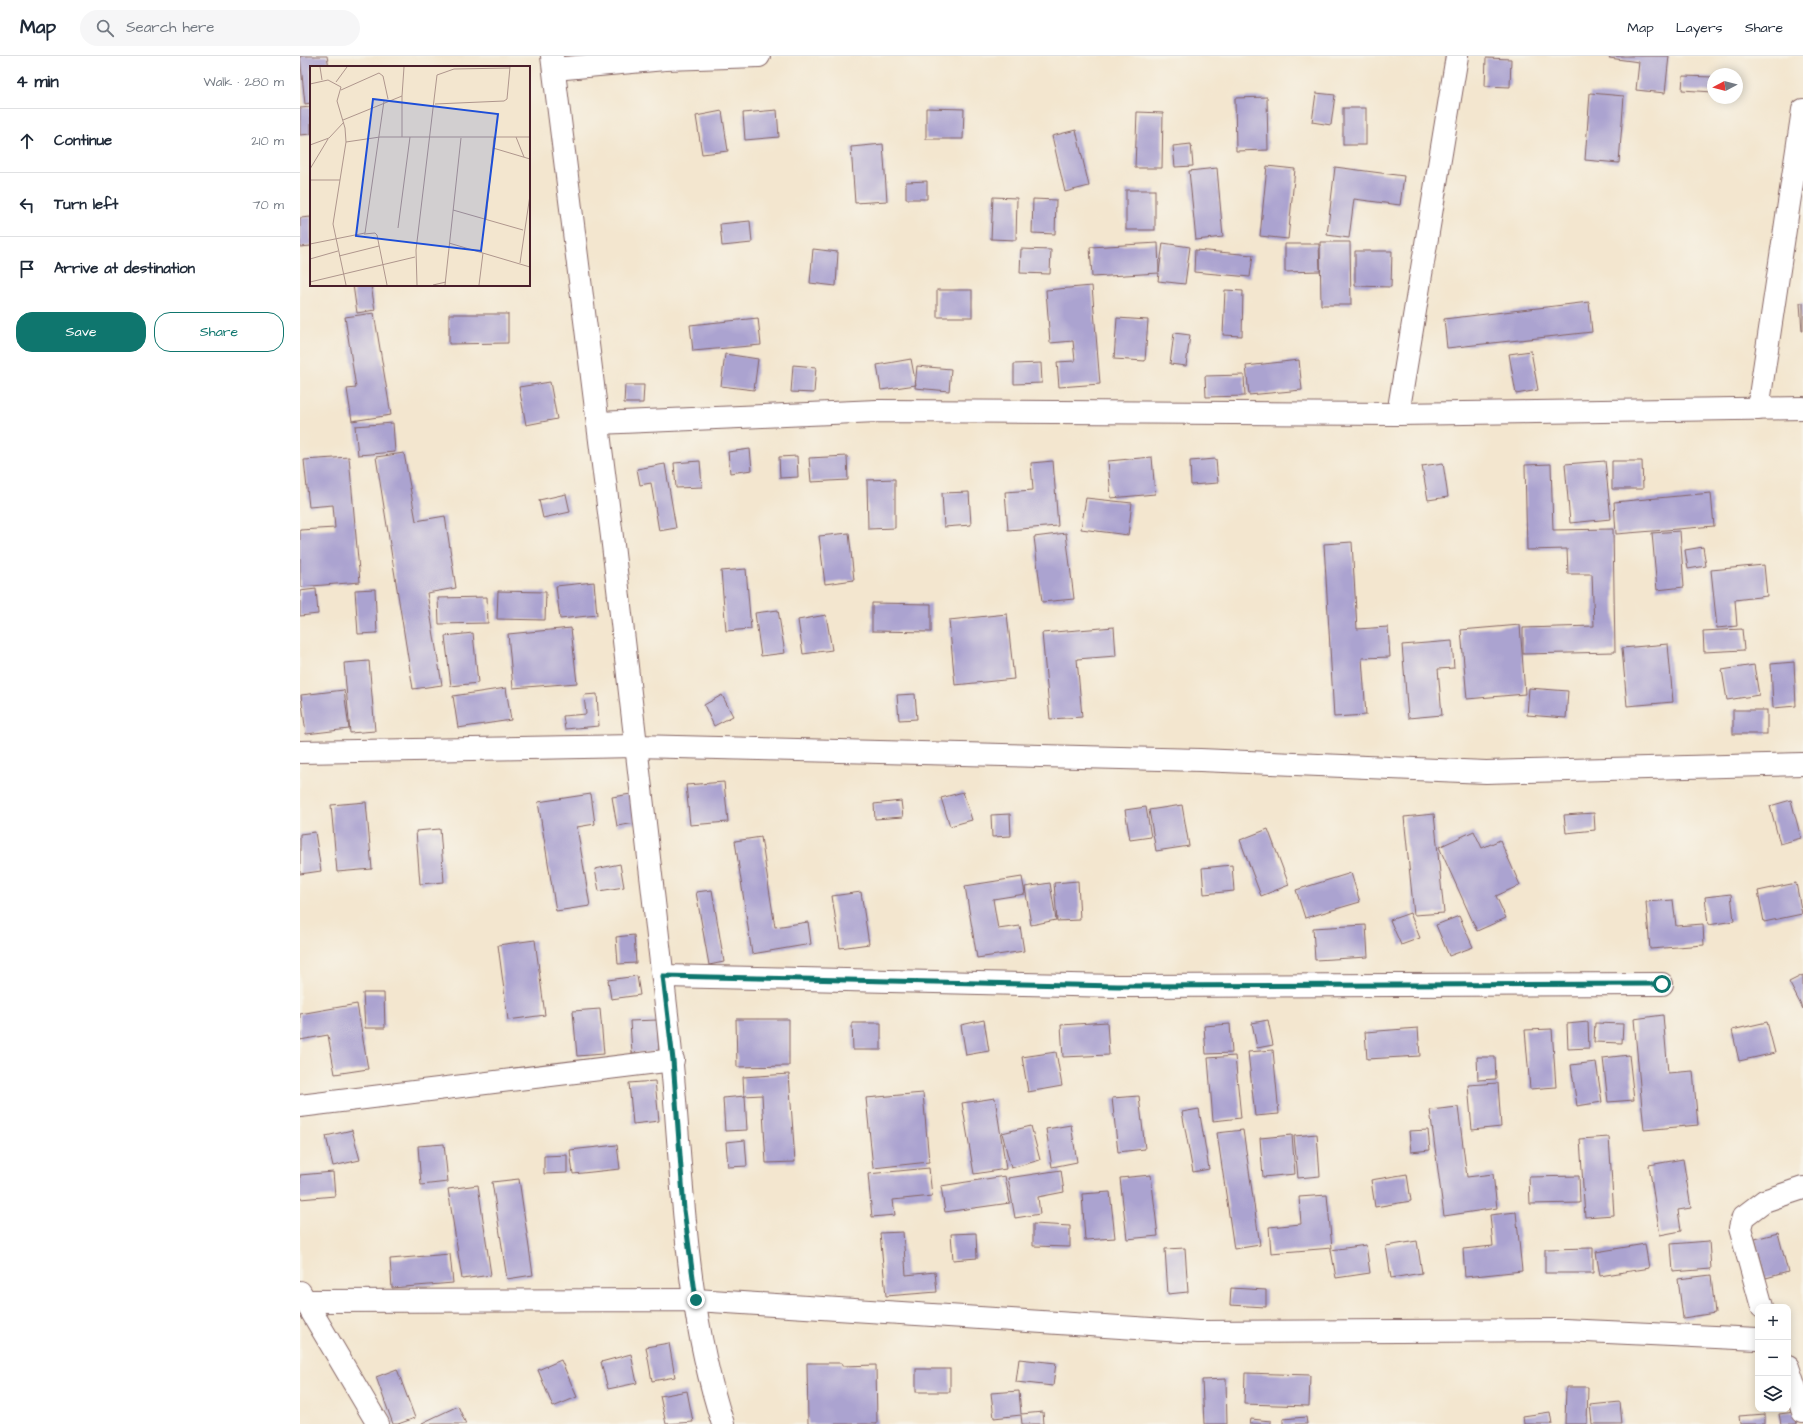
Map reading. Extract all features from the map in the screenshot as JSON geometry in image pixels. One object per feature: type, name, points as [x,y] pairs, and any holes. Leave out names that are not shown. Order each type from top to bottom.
[{"type":"street","points":[[723,1424],[710,1385],[696,1300],[684,1210],[673,1060],[598,423],[553,62],[759,56]]},
{"type":"street","points":[[1398,414],[1457,56]]},
{"type":"street","points":[[1758,409],[1803,110]]},
{"type":"street","points":[[598,423],[877,411],[1398,414],[1803,408]]},
{"type":"street","points":[[300,752],[636,746],[1200,760],[1486,772],[1803,764]]},
{"type":"street","points":[[663,976],[1118,986],[1662,984]]},
{"type":"street","points":[[300,1106],[673,1060]]},
{"type":"street","points":[[1761,1304],[1740,1228],[1743,1217],[1764,1201],[1803,1188]]},
{"type":"street","points":[[302,1296],[696,1300],[1198,1332],[1564,1330],[1755,1339]]},
{"type":"street","points":[[302,1296],[378,1424]]},
{"type":"street","points":[[1791,1376],[1803,1412]]},
{"type":"building","points":[[300,56],[327,56],[329,66],[310,66],[310,103],[305,104]]},
{"type":"building","points":[[1610,56],[1669,56],[1665,93],[1636,90],[1639,62],[1609,58]]},
{"type":"building","points":[[1486,58],[1511,59],[1510,87],[1485,86]]},
{"type":"building","points":[[1683,76],[1707,77],[1707,92],[1682,90]]},
{"type":"building","points":[[1316,93],[1335,95],[1331,125],[1312,122]]},
{"type":"building","points":[[1590,93],[1624,96],[1619,163],[1585,160]]},
{"type":"building","points":[[1267,97],[1268,150],[1236,151],[1235,98]]},
{"type":"building","points":[[310,107],[310,134],[300,135],[300,108]]},
{"type":"building","points":[[926,108],[964,109],[963,139],[926,139]]},
{"type":"building","points":[[1343,108],[1366,108],[1366,145],[1343,145]]},
{"type":"building","points":[[777,110],[779,137],[745,140],[743,113]]},
{"type":"building","points":[[722,111],[728,151],[702,154],[696,116]]},
{"type":"building","points":[[1137,112],[1163,113],[1162,168],[1135,168]]},
{"type":"building","points":[[1076,130],[1089,186],[1065,192],[1052,136]]},
{"type":"building","points":[[883,144],[887,201],[855,203],[851,147]]},
{"type":"building","points":[[1191,144],[1193,166],[1175,167],[1173,146]]},
{"type":"building","points":[[1267,166],[1295,169],[1288,239],[1260,236]]},
{"type":"building","points":[[1335,167],[1404,176],[1400,205],[1354,199],[1349,238],[1327,235]]},
{"type":"building","points":[[1217,168],[1223,237],[1196,240],[1189,171]]},
{"type":"building","points":[[927,181],[927,199],[906,199],[906,182]]},
{"type":"building","points":[[1126,190],[1155,190],[1155,230],[1126,230]]},
{"type":"building","points":[[993,197],[1017,198],[1016,240],[991,239]]},
{"type":"building","points":[[1033,199],[1056,200],[1055,234],[1032,233]]},
{"type":"building","points":[[310,217],[310,246],[300,247],[300,218]]},
{"type":"building","points":[[750,221],[752,243],[722,246],[720,224]]},
{"type":"building","points":[[1320,242],[1350,242],[1351,305],[1321,305]]},
{"type":"building","points":[[1158,243],[1159,272],[1163,243],[1190,247],[1185,284],[1158,281],[1159,273],[1092,277],[1090,247]]},
{"type":"building","points":[[1285,244],[1319,244],[1320,271],[1285,272]]},
{"type":"building","points":[[813,249],[838,252],[836,286],[810,283]]},
{"type":"building","points":[[1021,249],[1051,250],[1050,274],[1020,273]]},
{"type":"building","points":[[1195,250],[1253,255],[1250,277],[1194,272]]},
{"type":"building","points":[[1355,251],[1392,251],[1391,287],[1355,286]]},
{"type":"building","points":[[353,286],[371,286],[375,310],[357,313]]},
{"type":"building","points":[[1092,286],[1100,384],[1059,387],[1057,362],[1075,361],[1073,341],[1050,343],[1046,290]]},
{"type":"building","points":[[937,290],[972,290],[972,317],[937,317]]},
{"type":"building","points":[[1225,290],[1243,291],[1242,336],[1223,335]]},
{"type":"building","points":[[1589,302],[1592,332],[1447,348],[1444,319]]},
{"type":"building","points":[[1800,303],[1803,303],[1803,331],[1802,331]]},
{"type":"building","points":[[374,313],[391,415],[352,421],[347,389],[356,388],[345,317]]},
{"type":"building","points":[[449,314],[508,314],[508,343],[449,344]]},
{"type":"building","points":[[758,318],[761,345],[693,351],[690,325]]},
{"type":"building","points":[[1117,318],[1148,320],[1145,361],[1114,359]]},
{"type":"building","points":[[1174,333],[1190,335],[1186,366],[1170,364]]},
{"type":"building","points":[[1531,351],[1538,390],[1516,394],[1509,354]]},
{"type":"building","points":[[725,354],[758,359],[754,390],[721,386]]},
{"type":"building","points":[[911,359],[916,385],[881,390],[877,365]]},
{"type":"building","points":[[1299,360],[1302,390],[1249,395],[1246,366]]},
{"type":"building","points":[[1041,363],[1042,383],[1014,384],[1014,364]]},
{"type":"building","points":[[793,365],[816,367],[814,393],[791,392]]},
{"type":"building","points":[[917,366],[951,369],[949,391],[915,388]]},
{"type":"building","points":[[1244,375],[1245,396],[1206,397],[1205,376]]},
{"type":"building","points":[[550,382],[557,419],[526,425],[519,387]]},
{"type":"building","points":[[625,385],[644,385],[643,403],[624,403]]},
{"type":"building","points":[[393,423],[395,452],[358,455],[355,426]]},
{"type":"building","points":[[750,449],[752,470],[730,473],[728,452]]},
{"type":"building","points":[[404,453],[416,521],[445,516],[456,588],[427,593],[442,685],[413,689],[376,457]]},
{"type":"building","points":[[797,456],[798,477],[780,478],[779,457]]},
{"type":"building","points":[[847,456],[848,480],[811,482],[809,458]]},
{"type":"building","points":[[349,457],[360,582],[300,587],[300,530],[335,528],[333,505],[309,507],[304,460]]},
{"type":"building","points":[[1152,457],[1155,494],[1111,498],[1108,461]]},
{"type":"building","points":[[1216,459],[1218,483],[1191,485],[1190,461]]},
{"type":"building","points":[[700,461],[702,487],[676,488],[674,463]]},
{"type":"building","points":[[1053,461],[1058,526],[1008,530],[1005,492],[1033,490],[1031,463]]},
{"type":"building","points":[[1605,461],[1611,519],[1570,523],[1565,464]]},
{"type":"building","points":[[1612,461],[1642,461],[1643,489],[1612,489]]},
{"type":"building","points":[[1443,463],[1448,497],[1428,500],[1422,466]]},
{"type":"building","points":[[665,464],[676,528],[659,531],[651,483],[640,485],[637,469]]},
{"type":"building","points":[[1551,464],[1553,530],[1613,529],[1615,652],[1523,654],[1523,628],[1594,626],[1592,574],[1568,574],[1567,549],[1527,550],[1525,465]]},
{"type":"building","points":[[895,479],[895,528],[868,529],[867,480]]},
{"type":"building","points":[[969,492],[971,525],[944,527],[942,493]]},
{"type":"building","points":[[1711,493],[1714,526],[1616,534],[1614,502]]},
{"type":"building","points":[[566,494],[570,512],[543,518],[539,500]]},
{"type":"building","points":[[1086,498],[1132,503],[1128,535],[1081,529]]},
{"type":"building","points":[[1680,531],[1684,587],[1657,590],[1652,533]]},
{"type":"building","points":[[849,533],[854,580],[825,584],[819,536]]},
{"type":"building","points":[[1066,533],[1074,599],[1042,602],[1034,537]]},
{"type":"building","points":[[1352,542],[1357,629],[1388,627],[1390,657],[1362,658],[1366,715],[1334,717],[1324,544]]},
{"type":"building","points":[[1703,547],[1706,566],[1688,569],[1685,550]]},
{"type":"building","points":[[1764,565],[1767,596],[1735,600],[1737,626],[1717,628],[1711,570]]},
{"type":"building","points":[[746,569],[751,629],[726,631],[721,571]]},
{"type":"building","points":[[594,582],[597,615],[560,619],[556,586]]},
{"type":"building","points":[[316,589],[318,614],[300,616],[300,591]]},
{"type":"building","points":[[375,589],[377,633],[358,634],[355,590]]},
{"type":"building","points":[[498,591],[546,592],[545,620],[497,619]]},
{"type":"building","points":[[487,597],[488,623],[439,624],[438,598]]},
{"type":"building","points":[[872,603],[931,604],[931,632],[872,631]]},
{"type":"building","points":[[778,610],[785,653],[761,656],[755,613]]},
{"type":"building","points":[[1007,614],[1014,679],[955,685],[949,620]]},
{"type":"building","points":[[826,615],[832,650],[803,654],[798,620]]},
{"type":"building","points":[[1520,625],[1525,694],[1467,699],[1461,630]]},
{"type":"building","points":[[1114,627],[1116,656],[1077,659],[1082,717],[1050,719],[1042,633]]},
{"type":"building","points":[[571,628],[577,683],[513,688],[508,634]]},
{"type":"building","points":[[1742,629],[1744,650],[1704,652],[1703,631]]},
{"type":"building","points":[[473,633],[478,683],[451,686],[445,636]]},
{"type":"building","points":[[1452,641],[1454,668],[1438,669],[1442,715],[1408,718],[1402,645]]},
{"type":"building","points":[[1668,644],[1673,702],[1627,706],[1622,648]]},
{"type":"building","points":[[369,661],[375,731],[350,733],[344,663]]},
{"type":"building","points":[[1794,662],[1796,706],[1773,708],[1771,664]]},
{"type":"building","points":[[1754,665],[1759,695],[1727,700],[1722,670]]},
{"type":"building","points":[[506,688],[511,720],[458,728],[453,696]]},
{"type":"building","points":[[1529,688],[1568,691],[1566,718],[1527,715]]},
{"type":"building","points":[[344,690],[349,729],[306,734],[301,695]]},
{"type":"building","points":[[597,694],[599,726],[565,729],[563,716],[586,714],[584,695]]},
{"type":"building","points":[[915,694],[917,719],[899,720],[897,695]]},
{"type":"building","points":[[722,695],[733,716],[714,726],[704,705]]},
{"type":"building","points":[[1733,710],[1767,710],[1767,734],[1733,734]]},
{"type":"building","points":[[724,782],[728,822],[690,825],[686,785]]},
{"type":"building","points":[[963,792],[972,820],[950,826],[941,798]]},
{"type":"building","points":[[591,794],[595,824],[577,827],[590,906],[556,911],[538,802]]},
{"type":"building","points":[[631,794],[636,823],[617,826],[612,797]]},
{"type":"building","points":[[1791,800],[1801,838],[1780,844],[1770,806]]},
{"type":"building","points":[[901,801],[903,817],[875,819],[874,804]]},
{"type":"building","points":[[366,802],[372,869],[337,872],[331,805]]},
{"type":"building","points":[[1182,805],[1189,846],[1156,851],[1149,810]]},
{"type":"building","points":[[1146,807],[1151,837],[1130,840],[1125,810]]},
{"type":"building","points":[[1594,813],[1595,830],[1566,833],[1564,815]]},
{"type":"building","points":[[1010,814],[1011,836],[992,837],[991,815]]},
{"type":"building","points":[[1434,814],[1444,913],[1414,915],[1404,817]]},
{"type":"building","points":[[440,829],[444,882],[420,884],[416,831]]},
{"type":"building","points":[[1268,829],[1289,885],[1261,896],[1240,840]]},
{"type":"building","points":[[1474,831],[1482,848],[1500,840],[1520,885],[1496,896],[1506,918],[1477,931],[1439,847]]},
{"type":"building","points":[[315,832],[321,871],[300,874],[300,834]]},
{"type":"building","points":[[761,837],[775,927],[808,922],[811,944],[752,954],[735,841]]},
{"type":"building","points":[[620,864],[624,887],[599,891],[595,869]]},
{"type":"building","points":[[1232,865],[1234,891],[1204,894],[1202,868]]},
{"type":"building","points":[[1351,873],[1360,902],[1305,918],[1296,890]]},
{"type":"building","points":[[1022,877],[1025,894],[993,899],[998,929],[1020,926],[1024,951],[977,958],[965,886]]},
{"type":"building","points":[[1078,881],[1080,920],[1057,921],[1054,883]]},
{"type":"building","points":[[1050,883],[1056,920],[1031,925],[1025,887]]},
{"type":"building","points":[[1796,883],[1802,914],[1764,922],[1758,891]]},
{"type":"building","points":[[712,890],[724,962],[709,965],[696,892]]},
{"type":"building","points":[[861,892],[869,944],[840,948],[832,896]]},
{"type":"building","points":[[1731,894],[1734,921],[1708,925],[1705,897]]},
{"type":"building","points":[[1673,900],[1676,926],[1703,924],[1704,945],[1650,949],[1646,902]]},
{"type":"building","points":[[1410,913],[1420,938],[1401,945],[1390,920]]},
{"type":"building","points":[[1459,916],[1473,947],[1449,956],[1436,925]]},
{"type":"building","points":[[1366,925],[1368,957],[1315,960],[1313,928]]},
{"type":"building","points":[[634,935],[636,963],[618,964],[616,937]]},
{"type":"building","points":[[535,940],[545,1015],[508,1020],[498,945]]},
{"type":"building","points":[[1803,975],[1803,1009],[1789,982]]},
{"type":"building","points":[[637,976],[640,995],[611,999],[608,980]]},
{"type":"building","points":[[363,993],[384,993],[385,1028],[365,1028]]},
{"type":"building","points":[[357,1004],[368,1069],[335,1074],[328,1035],[300,1040],[300,1014]]},
{"type":"building","points":[[600,1009],[604,1054],[577,1056],[573,1011]]},
{"type":"building","points":[[1663,1015],[1668,1073],[1693,1071],[1698,1125],[1644,1130],[1634,1019]]},
{"type":"building","points":[[736,1019],[789,1019],[789,1066],[737,1067]]},
{"type":"building","points":[[657,1020],[659,1052],[632,1053],[630,1021]]},
{"type":"building","points":[[984,1020],[989,1051],[966,1055],[961,1025]]},
{"type":"building","points":[[1268,1020],[1273,1045],[1257,1048],[1252,1023]]},
{"type":"building","points":[[1107,1022],[1109,1055],[1063,1057],[1061,1025]]},
{"type":"building","points":[[1588,1022],[1589,1048],[1568,1049],[1567,1024]]},
{"type":"building","points":[[1767,1022],[1775,1053],[1739,1061],[1732,1030]]},
{"type":"building","points":[[852,1023],[881,1023],[881,1050],[853,1050]]},
{"type":"building","points":[[1595,1023],[1623,1024],[1622,1043],[1594,1042]]},
{"type":"building","points":[[1230,1024],[1232,1053],[1206,1054],[1204,1026]]},
{"type":"building","points":[[1418,1028],[1420,1056],[1367,1059],[1365,1032]]},
{"type":"building","points":[[1552,1029],[1556,1087],[1530,1089],[1525,1030]]},
{"type":"building","points":[[1273,1050],[1279,1114],[1255,1116],[1248,1052]]},
{"type":"building","points":[[1056,1052],[1062,1086],[1028,1092],[1022,1057]]},
{"type":"building","points":[[1629,1055],[1634,1100],[1608,1102],[1603,1058]]},
{"type":"building","points":[[1235,1056],[1241,1118],[1213,1121],[1208,1058]]},
{"type":"building","points":[[1477,1057],[1495,1057],[1496,1079],[1478,1080]]},
{"type":"building","points":[[1596,1062],[1602,1102],[1577,1106],[1571,1065]]},
{"type":"building","points":[[789,1074],[795,1162],[766,1163],[762,1095],[744,1096],[743,1077]]},
{"type":"building","points":[[655,1081],[659,1121],[633,1124],[629,1083]]},
{"type":"building","points":[[1498,1083],[1501,1127],[1472,1130],[1468,1085]]},
{"type":"building","points":[[923,1093],[929,1162],[873,1168],[866,1098]]},
{"type":"building","points":[[745,1096],[747,1130],[725,1131],[723,1098]]},
{"type":"building","points":[[1139,1096],[1145,1149],[1118,1152],[1112,1098]]},
{"type":"building","points":[[995,1098],[1006,1169],[974,1174],[962,1103]]},
{"type":"building","points":[[1458,1107],[1467,1177],[1493,1174],[1497,1208],[1444,1216],[1430,1110]]},
{"type":"building","points":[[1199,1109],[1209,1169],[1193,1172],[1182,1112]]},
{"type":"building","points":[[1071,1125],[1077,1162],[1052,1167],[1046,1129]]},
{"type":"building","points":[[1031,1126],[1040,1160],[1011,1168],[1002,1133]]},
{"type":"building","points":[[352,1130],[360,1160],[333,1166],[326,1136]]},
{"type":"building","points":[[1243,1130],[1260,1245],[1234,1249],[1217,1133]]},
{"type":"building","points":[[1428,1130],[1430,1150],[1411,1152],[1409,1131]]},
{"type":"building","points":[[1317,1134],[1320,1176],[1298,1178],[1294,1136]]},
{"type":"building","points":[[1292,1135],[1295,1174],[1263,1177],[1260,1138]]},
{"type":"building","points":[[1609,1137],[1614,1215],[1585,1217],[1580,1139]]},
{"type":"building","points":[[745,1140],[747,1166],[728,1167],[726,1142]]},
{"type":"building","points":[[444,1144],[448,1182],[421,1185],[418,1146]]},
{"type":"building","points":[[617,1145],[620,1169],[573,1174],[570,1150]]},
{"type":"building","points":[[567,1155],[567,1173],[544,1174],[544,1156]]},
{"type":"building","points":[[1683,1159],[1691,1208],[1678,1210],[1681,1231],[1660,1235],[1649,1165]]},
{"type":"building","points":[[929,1168],[932,1196],[893,1200],[895,1215],[872,1217],[868,1174]]},
{"type":"building","points":[[1061,1170],[1064,1192],[1038,1197],[1040,1214],[1015,1218],[1008,1178]]},
{"type":"building","points":[[333,1172],[335,1196],[300,1199],[300,1175]]},
{"type":"building","points":[[1407,1174],[1411,1201],[1375,1207],[1371,1180]]},
{"type":"building","points":[[1151,1175],[1158,1236],[1127,1239],[1120,1178]]},
{"type":"building","points":[[1005,1176],[1010,1203],[945,1212],[941,1186]]},
{"type":"building","points":[[1579,1176],[1580,1203],[1530,1204],[1529,1177]]},
{"type":"building","points":[[519,1179],[533,1275],[507,1279],[492,1182]]},
{"type":"building","points":[[478,1185],[491,1275],[462,1279],[448,1189]]},
{"type":"building","points":[[1110,1192],[1115,1238],[1085,1240],[1082,1194]]},
{"type":"building","points":[[1327,1195],[1332,1248],[1271,1253],[1269,1227],[1301,1224],[1299,1197]]},
{"type":"building","points":[[1516,1212],[1522,1271],[1465,1277],[1463,1249],[1493,1246],[1490,1215]]},
{"type":"building","points":[[1033,1224],[1070,1226],[1070,1247],[1033,1246]]},
{"type":"building","points":[[903,1232],[906,1275],[935,1272],[937,1292],[886,1296],[880,1233]]},
{"type":"building","points":[[976,1233],[977,1258],[953,1260],[951,1234]]},
{"type":"building","points":[[1778,1233],[1788,1272],[1766,1278],[1755,1239]]},
{"type":"building","points":[[1417,1241],[1422,1273],[1391,1278],[1386,1246]]},
{"type":"building","points":[[1709,1241],[1711,1269],[1673,1272],[1671,1244]]},
{"type":"building","points":[[1645,1244],[1649,1268],[1600,1276],[1596,1252]]},
{"type":"building","points":[[1366,1245],[1370,1273],[1336,1278],[1331,1250]]},
{"type":"building","points":[[1185,1248],[1188,1292],[1168,1294],[1165,1249]]},
{"type":"building","points":[[1593,1248],[1593,1273],[1545,1273],[1545,1249]]},
{"type":"building","points":[[450,1254],[453,1283],[392,1288],[390,1259]]},
{"type":"building","points":[[1711,1275],[1715,1313],[1683,1318],[1678,1279]]},
{"type":"building","points":[[1231,1288],[1266,1290],[1266,1307],[1230,1305]]},
{"type":"building","points":[[669,1343],[675,1377],[652,1381],[646,1347]]},
{"type":"building","points":[[631,1354],[637,1383],[608,1389],[601,1362]]},
{"type":"building","points":[[1019,1359],[1056,1363],[1053,1386],[1016,1382]]},
{"type":"building","points":[[561,1360],[577,1397],[553,1407],[538,1370]]},
{"type":"building","points":[[807,1363],[842,1363],[842,1366],[876,1365],[877,1424],[808,1424]]},
{"type":"building","points":[[397,1369],[415,1418],[398,1424],[393,1424],[376,1377]]},
{"type":"building","points":[[916,1369],[950,1369],[950,1392],[916,1392]]},
{"type":"building","points":[[1245,1373],[1310,1375],[1309,1406],[1244,1404]]},
{"type":"building","points":[[1226,1379],[1227,1424],[1204,1424],[1202,1380]]},
{"type":"building","points":[[1566,1387],[1588,1387],[1587,1424],[1565,1424]]},
{"type":"building","points":[[687,1391],[693,1422],[666,1424],[660,1396]]},
{"type":"building","points":[[1019,1391],[1021,1414],[1043,1412],[1044,1424],[1022,1424],[1021,1415],[994,1418],[991,1393]]},
{"type":"building","points":[[1620,1402],[1622,1424],[1592,1424],[1590,1405]]},
{"type":"building","points":[[458,1406],[466,1424],[422,1424],[422,1423]]},
{"type":"building","points":[[1550,1412],[1552,1424],[1524,1424],[1523,1416]]},
{"type":"building","points":[[1795,1412],[1797,1424],[1781,1424],[1779,1414]]},
{"type":"building","points":[[1765,1414],[1765,1424],[1740,1424],[1739,1416]]},
{"type":"building","points":[[1306,1417],[1307,1424],[1283,1424],[1283,1419]]},
{"type":"building","points":[[1251,1419],[1271,1421],[1271,1424],[1250,1424]]},
{"type":"route","points":[[696,1300],[684,1210],[673,1060],[663,976],[1118,986],[1662,984]]}]
